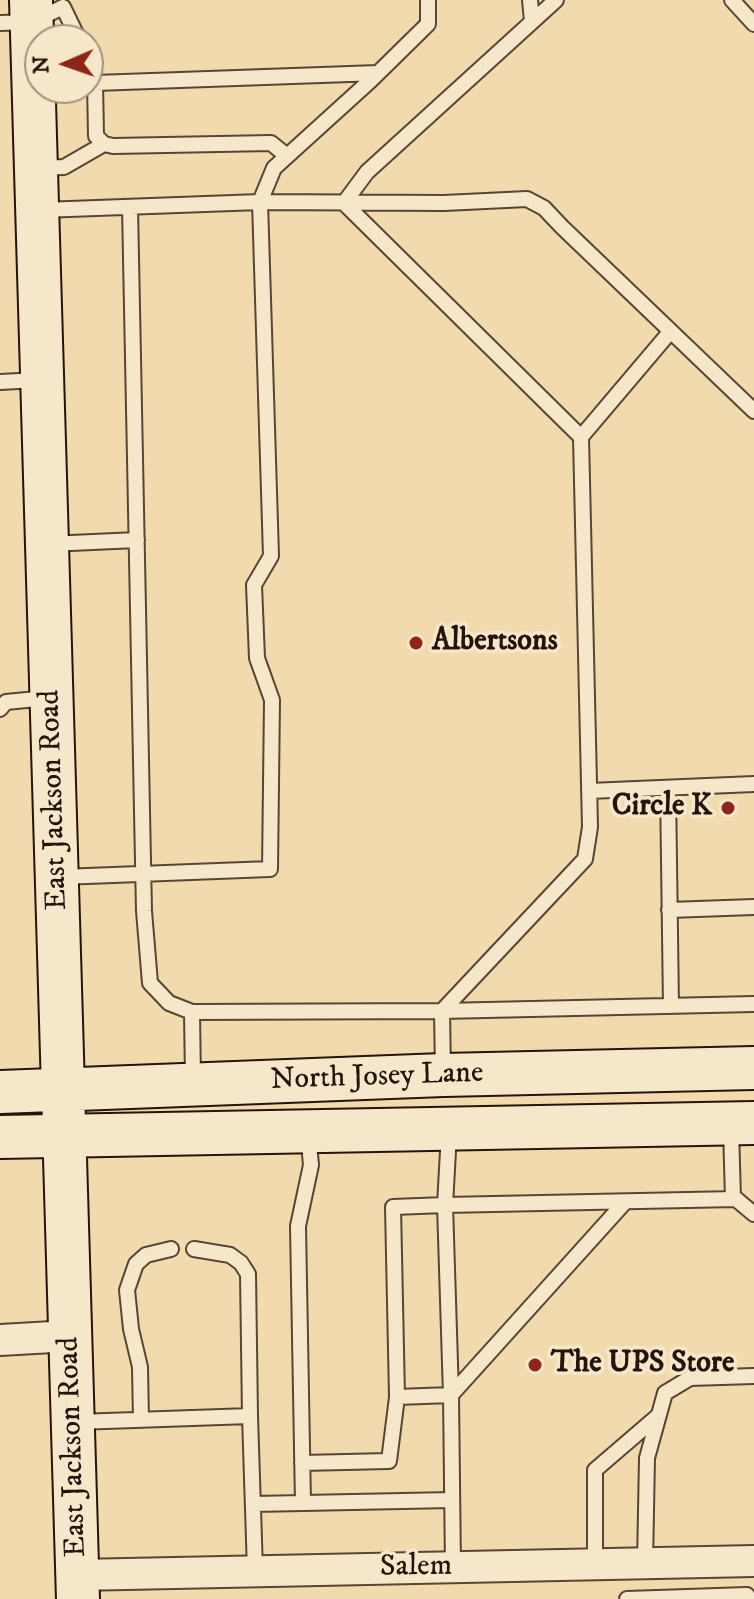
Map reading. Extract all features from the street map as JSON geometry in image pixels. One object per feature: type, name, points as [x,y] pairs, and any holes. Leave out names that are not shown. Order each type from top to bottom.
[{"type":"main road","name":"East Jackson Road","points":[[40,10],[36,169],[78,1587]]},
{"type":"main road","name":"North Josey Lane","points":[[0,1092],[443,1075],[754,1068]]},
{"type":"main road","points":[[449,1128],[456,1114],[474,1101],[578,1095],[607,1071]]},
{"type":"main road","points":[[308,1129],[324,1113],[408,1107],[430,1096],[443,1075]]},
{"type":"main road","name":"North Josey Lane","points":[[0,1137],[742,1123]]},
{"type":"street","points":[[0,1340],[70,1336]]},
{"type":"street","name":"Salem","points":[[78,1587],[255,1571],[754,1561]]},
{"type":"lane","points":[[57,877],[270,869],[272,700],[257,658],[254,585],[271,556],[260,202],[274,168],[428,24],[428,0]]},
{"type":"lane","points":[[530,0],[532,21]]},
{"type":"lane","points":[[344,203],[367,172],[556,0]]},
{"type":"lane","points":[[732,0],[754,24]]},
{"type":"lane","points":[[40,10],[58,24]]},
{"type":"lane","points":[[104,83],[378,73]]},
{"type":"lane","points":[[95,104],[96,136],[104,144],[271,143],[287,156]]},
{"type":"lane","points":[[36,169],[64,167],[104,144]]},
{"type":"lane","points":[[37,210],[260,202],[527,199],[544,208],[754,411]]},
{"type":"lane","points":[[344,203],[581,437]]},
{"type":"lane","points":[[130,207],[143,875],[150,983],[169,1003],[192,1012],[442,1011],[754,1004]]},
{"type":"lane","points":[[443,1075],[442,1011],[585,859],[590,827],[581,437],[670,332]]},
{"type":"lane","points":[[0,382],[43,380]]},
{"type":"lane","points":[[47,545],[137,540]]},
{"type":"lane","points":[[2,702],[52,697]]},
{"type":"lane","points":[[589,791],[754,784]]},
{"type":"lane","points":[[668,788],[671,1006]]},
{"type":"lane","points":[[669,910],[754,907]]},
{"type":"lane","points":[[192,1012],[193,1084]]},
{"type":"lane","points":[[733,1199],[742,1123]]},
{"type":"lane","points":[[449,1128],[445,1205],[453,1568]]},
{"type":"lane","points":[[303,1503],[298,1226],[311,1165],[308,1129]]},
{"type":"lane","points":[[302,1463],[389,1461],[397,1397],[393,1207],[733,1199],[754,1214]]},
{"type":"lane","points":[[397,1397],[451,1395],[625,1202]]},
{"type":"lane","points":[[141,1420],[140,1367],[131,1329],[127,1290],[136,1264],[146,1255],[171,1249]]},
{"type":"lane","points":[[194,1249],[230,1255],[241,1263],[248,1274],[255,1571]]},
{"type":"lane","points":[[645,1564],[647,1458],[665,1393],[690,1378],[754,1376]]},
{"type":"lane","points":[[595,1565],[595,1470],[659,1415]]},
{"type":"lane","points":[[73,1423],[250,1416]]},
{"type":"lane","points":[[253,1504],[452,1500]]},
{"type":"lane","points":[[627,1599],[747,1595],[750,1599]]},
{"type":"place","name":"Albertsons","points":[[416,643]]},
{"type":"place","name":"Circle K","points":[[728,808]]},
{"type":"place","name":"The UPS Store","points":[[535,1365]]}]
